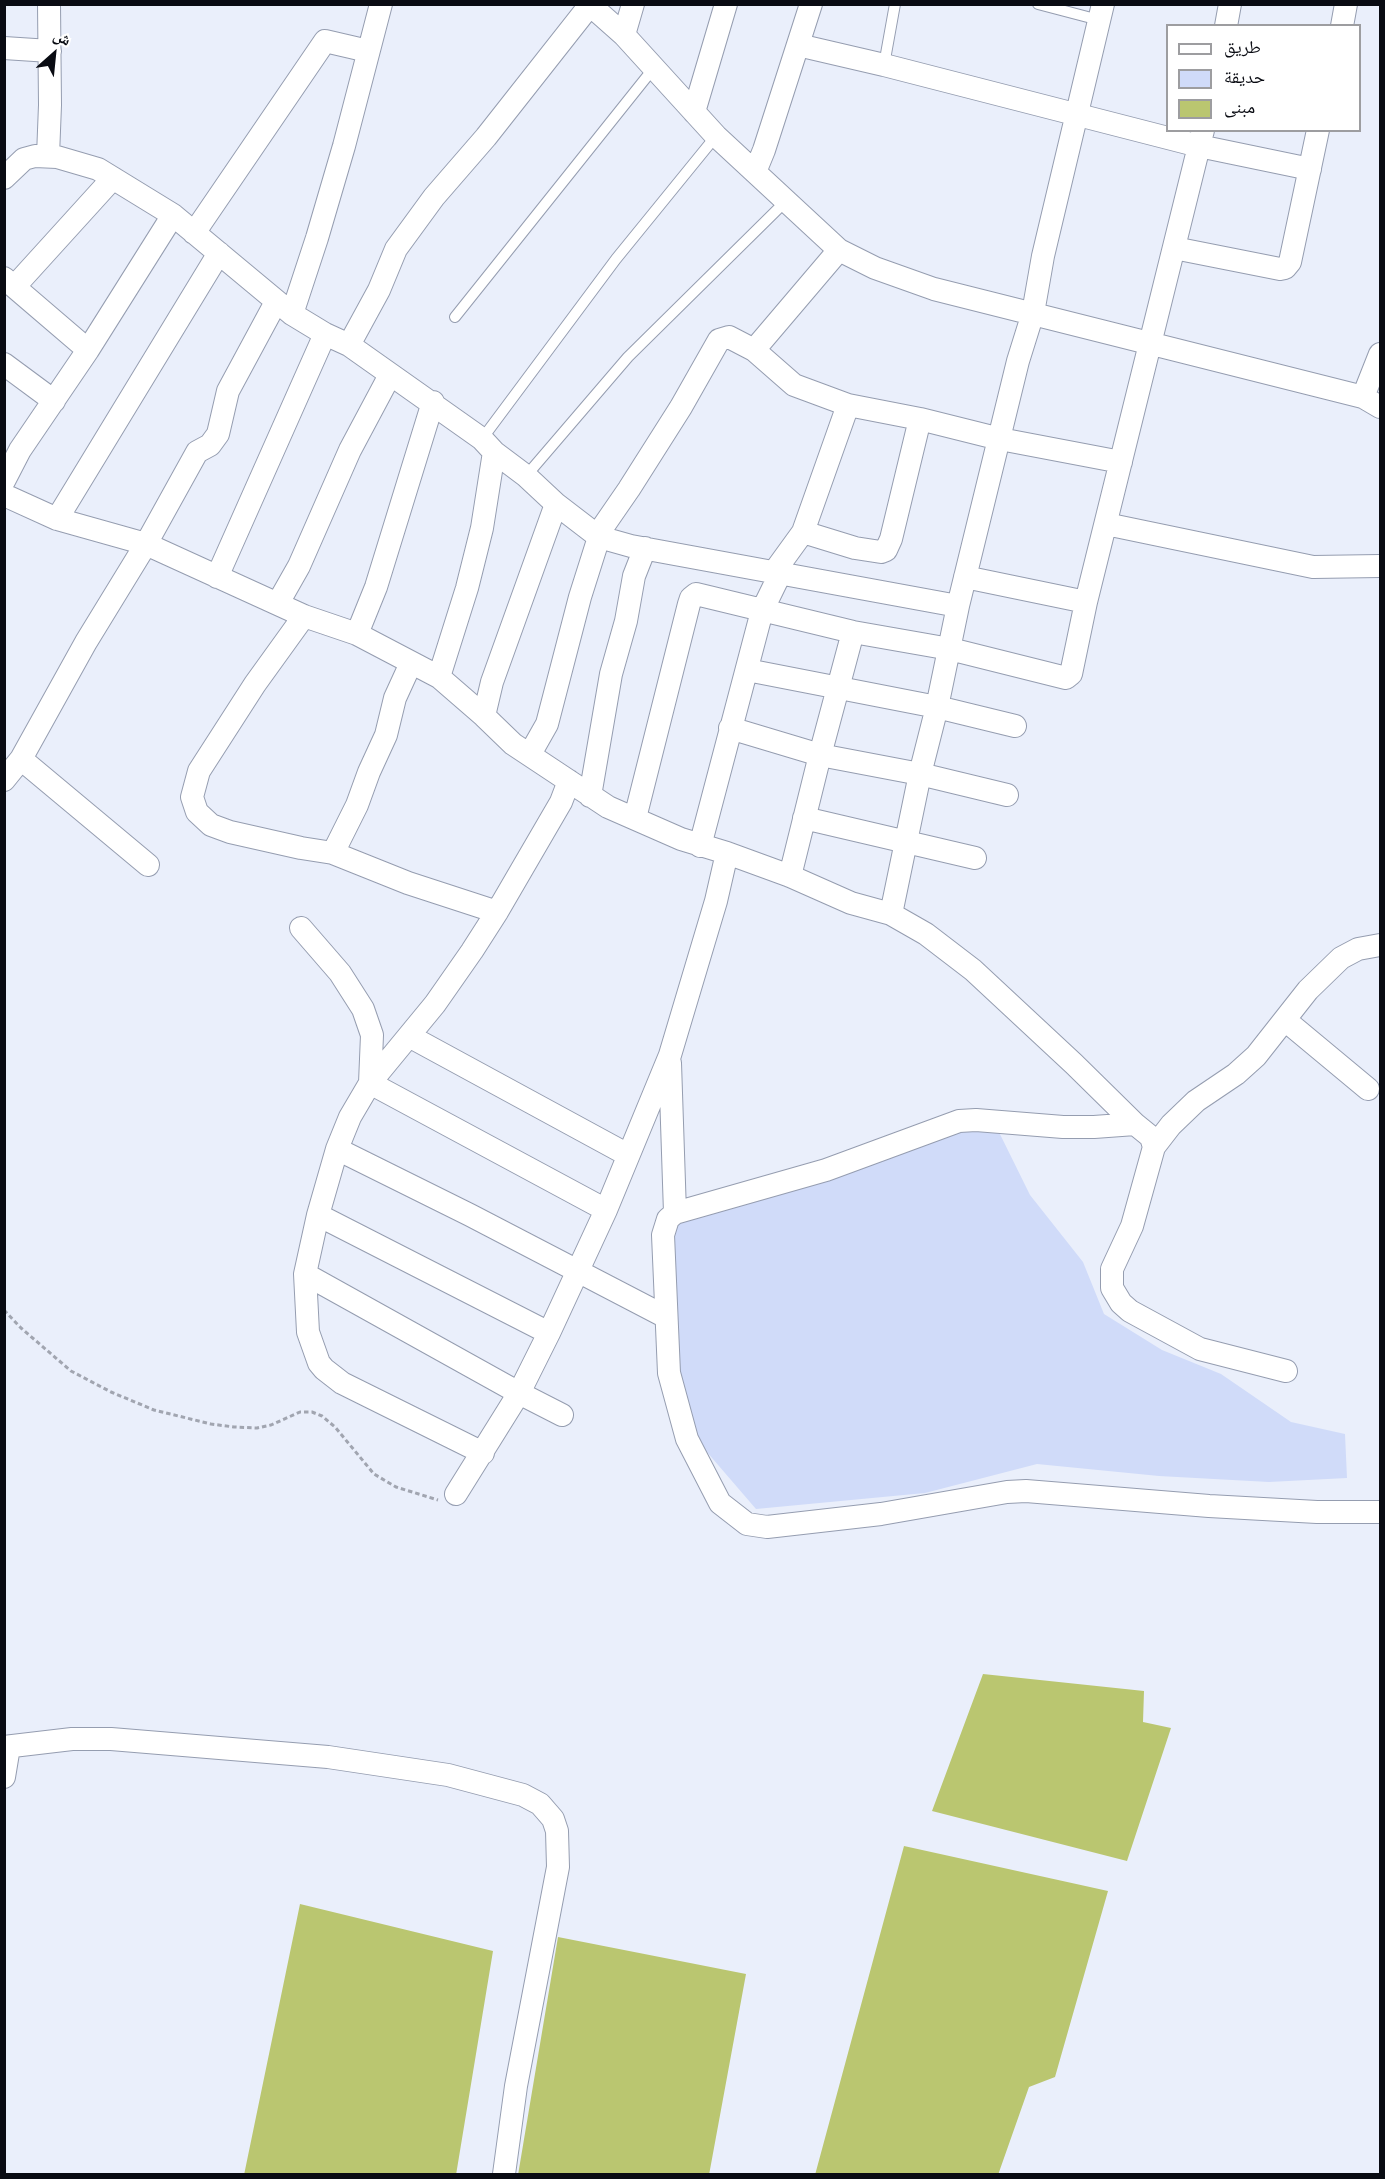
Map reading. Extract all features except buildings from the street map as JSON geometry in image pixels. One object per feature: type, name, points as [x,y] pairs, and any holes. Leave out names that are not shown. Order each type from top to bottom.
[{"type":"street","points":[[48,156],[51,105],[49,4]]},
{"type":"street","points":[[4,780],[21,759],[86,642],[146,544],[197,452],[210,445],[218,434],[228,391],[284,308],[317,238],[381,4]]},
{"type":"street","points":[[624,35],[633,4]]},
{"type":"street","points":[[694,112],[726,4]]},
{"type":"street","points":[[755,172],[811,4]]},
{"type":"street","points":[[1226,24],[1230,4]]},
{"type":"street","points":[[1342,24],[1346,4]]},
{"type":"street","points":[[349,345],[379,290],[396,249],[434,197],[486,137],[589,5],[624,35],[716,136],[784,202],[839,250],[875,268],[934,289],[1372,402],[1380,354]]},
{"type":"street","points":[[891,914],[958,606],[1018,361],[1033,313],[1043,256],[1101,12]]},
{"type":"street","points":[[194,233],[325,41],[368,51]]},
{"type":"street","points":[[798,45],[1076,115],[1166,132]]},
{"type":"street","points":[[4,48],[50,51]]},
{"type":"street","points":[[1168,132],[1201,138],[1310,169]]},
{"type":"street","points":[[1174,248],[1280,269],[1285,268],[1290,262],[1318,132]]},
{"type":"street","points":[[635,818],[691,598],[696,594],[853,632],[950,649],[1066,678],[1071,674],[1086,602],[1201,138]]},
{"type":"street","points":[[4,178],[24,159],[35,156],[48,156],[98,169],[113,178],[173,215],[284,308],[325,334],[349,345],[390,375],[433,402],[598,536],[645,548],[958,606]]},
{"type":"street","points":[[88,350],[10,282],[113,178]]},
{"type":"street","points":[[4,481],[12,444],[54,401],[173,215]]},
{"type":"street","points":[[754,350],[839,250]]},
{"type":"street","points":[[57,519],[219,253]]},
{"type":"street","points":[[217,577],[325,334]]},
{"type":"street","points":[[530,754],[547,723],[598,536],[681,407],[719,340],[729,337],[754,350],[794,384],[848,405],[920,419],[1000,439],[1121,462]]},
{"type":"street","points":[[4,364],[54,401]]},
{"type":"street","points":[[278,603],[299,566],[350,450],[390,375]]},
{"type":"street","points":[[357,634],[376,587],[433,402]]},
{"type":"street","points":[[700,846],[762,611],[777,573],[803,532],[848,405]]},
{"type":"street","points":[[803,532],[855,548],[881,552],[886,550],[920,419]]},
{"type":"street","points":[[439,677],[467,588],[482,528],[488,445]]},
{"type":"street","points":[[4,495],[57,519],[146,544],[304,616],[357,634],[439,677],[513,744],[590,796],[627,817],[635,818],[700,846],[727,853],[790,876],[851,903],[891,914],[926,934],[973,970],[1151,1137],[1154,1148]]},
{"type":"street","points":[[484,716],[492,682],[556,504]]},
{"type":"street","points":[[1106,524],[1313,567],[1380,566]]},
{"type":"street","points":[[590,796],[611,674],[626,621],[634,576],[645,548]]},
{"type":"street","points":[[965,577],[1086,602]]},
{"type":"street","points":[[304,616],[206,758],[199,771],[192,797],[197,812],[211,825],[230,832],[284,845],[333,852],[418,887],[497,912]]},
{"type":"street","points":[[790,876],[853,632]]},
{"type":"street","points":[[333,852],[357,805],[386,735],[395,698],[411,663]]},
{"type":"street","points":[[747,670],[937,707],[1015,726]]},
{"type":"street","points":[[730,728],[820,755],[920,774],[1007,795]]},
{"type":"street","points":[[21,759],[148,865]]},
{"type":"street","points":[[483,1453],[342,1383],[324,1369],[319,1363],[308,1332],[306,1274],[318,1215],[337,1149],[350,1117],[370,1083],[452,981],[497,912],[561,801],[569,781]]},
{"type":"street","points":[[804,818],[975,858]]},
{"type":"street","points":[[456,1494],[519,1393],[606,1210],[670,1055],[716,901],[727,853]]},
{"type":"street","points":[[301,928],[340,973],[363,1008],[372,1035],[370,1083]]},
{"type":"street","points":[[1286,1371],[1200,1349],[1130,1311],[1115,1295],[1111,1279],[1112,1269],[1132,1226],[1154,1148],[1183,1112],[1236,1074],[1256,1056],[1308,990],[1341,958],[1358,949],[1380,945]]},
{"type":"street","points":[[1286,1020],[1368,1089]]},
{"type":"street","points":[[409,1036],[628,1155]]},
{"type":"street","points":[[670,1055],[675,1213]]},
{"type":"street","points":[[370,1083],[606,1210]]},
{"type":"street","points":[[1135,1124],[1063,1127],[975,1120],[959,1122],[826,1170],[675,1213],[665,1226],[663,1235],[669,1373],[687,1439],[720,1503],[747,1524],[766,1527],[881,1514],[1007,1492],[1026,1491],[1231,1507],[1317,1512],[1380,1512]]},
{"type":"street","points":[[337,1149],[666,1317]]},
{"type":"street","points":[[318,1215],[549,1333]]},
{"type":"street","points":[[306,1274],[562,1415]]},
{"type":"street","points":[[4,1777],[7,1747],[72,1738],[111,1739],[328,1757],[448,1775],[523,1796],[540,1804],[553,1819],[557,1831],[558,1867],[516,2086],[504,2175]]},
{"type":"lane","points":[[884,65],[896,4]]},
{"type":"lane","points":[[1038,4],[1101,12]]},
{"type":"lane","points":[[455,317],[653,69]]},
{"type":"lane","points":[[488,445],[616,259],[716,136]]},
{"type":"lane","points":[[526,476],[628,357],[784,202]]},
{"type":"path","points":[[4,1310],[21,1328],[71,1371],[111,1392],[154,1410],[211,1424],[245,1428],[271,1425],[294,1414],[312,1412],[335,1426],[366,1467],[384,1481],[439,1500],[449,1499],[456,1494]]},
{"type":"green space","points":[[994,1122],[1030,1195],[1083,1262],[1104,1314],[1162,1350],[1221,1374],[1291,1422],[1345,1434],[1347,1478],[1269,1482],[1159,1476],[1037,1464],[925,1493],[756,1509],[700,1444],[676,1390],[672,1222]]}]
